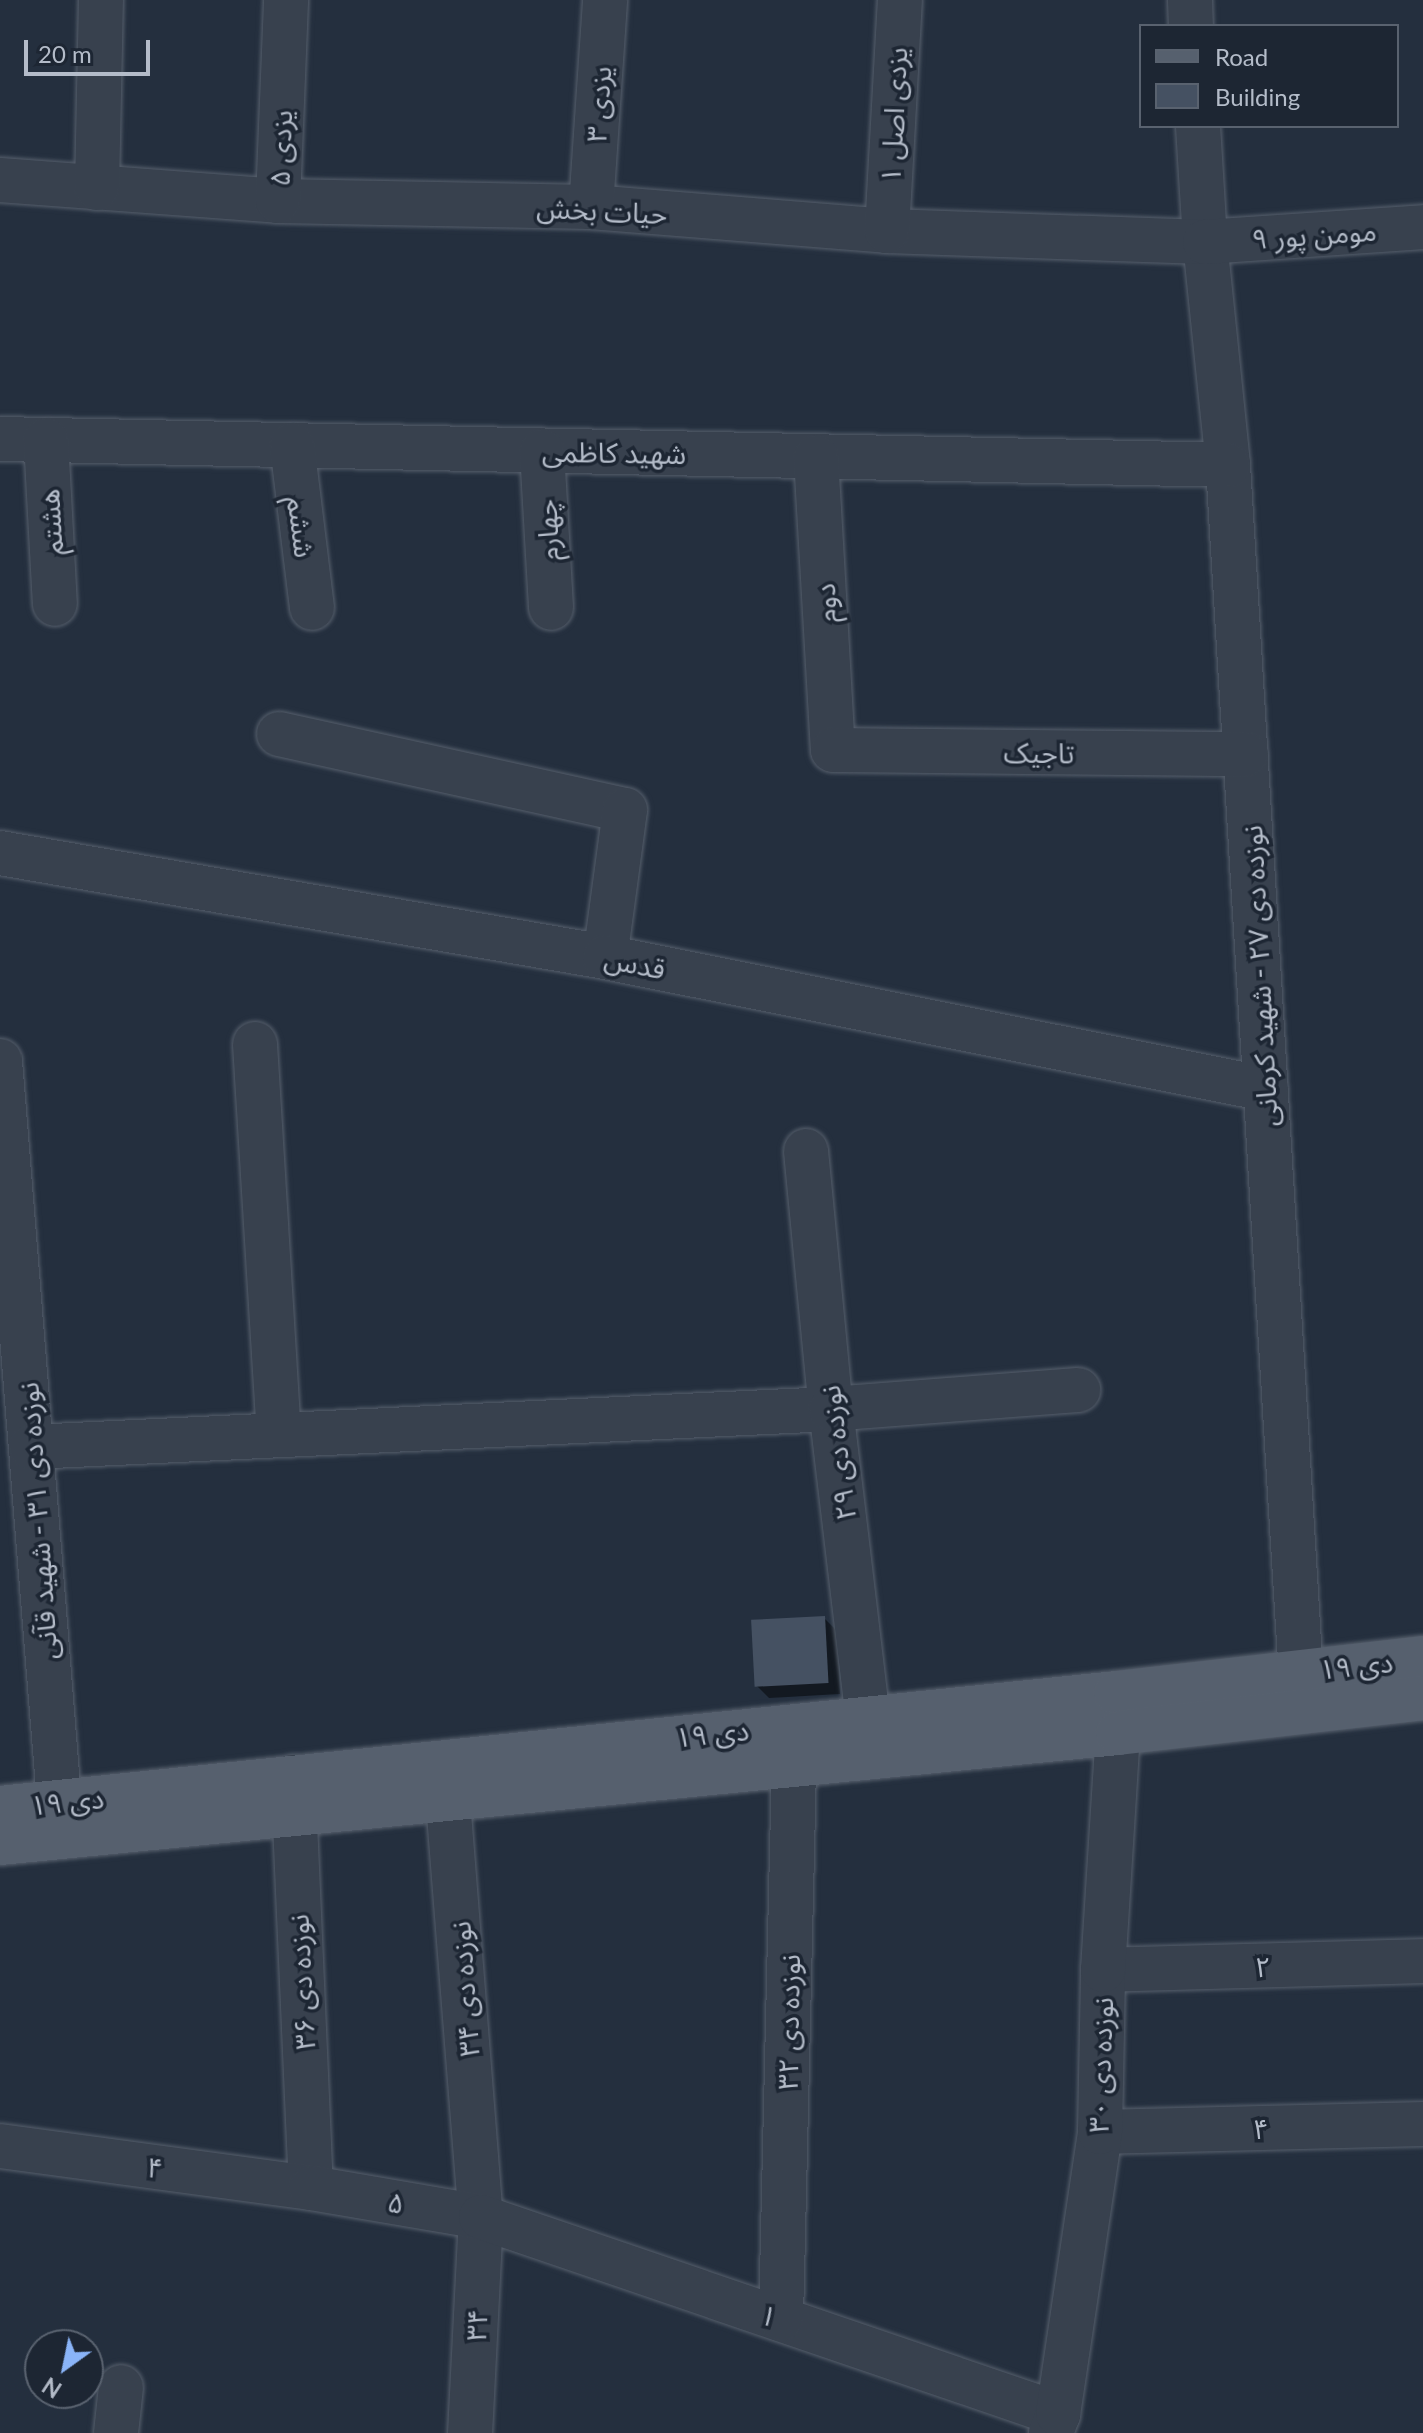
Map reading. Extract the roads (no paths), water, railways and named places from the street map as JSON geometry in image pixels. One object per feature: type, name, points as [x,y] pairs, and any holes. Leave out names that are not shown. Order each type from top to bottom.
[{"type":"main road","name":"۱۹ دی","points":[[0,1843],[60,1820],[794,1743],[1117,1713],[1302,1690],[1423,1658]]},
{"type":"main road","name":"۱۹ دی","points":[[1302,1690],[1423,1698]]},
{"type":"main road","name":"۱۹ دی","points":[[0,1808],[60,1820]]},
{"type":"street","points":[[97,188],[101,0]]},
{"type":"street","name":"یزدی ۵","points":[[278,201],[286,0]]},
{"type":"street","name":"یزدی ۳","points":[[591,207],[605,0]]},
{"type":"street","name":"یزدی اصل ۱","points":[[887,231],[900,0]]},
{"type":"street","points":[[1190,0],[1191,24]]},
{"type":"street","name":"نوزده دی ۲۷ - شهید کرمانی","points":[[1198,128],[1205,242],[1228,465],[1302,1690]]},
{"type":"street","name":"حیات بخش","points":[[0,180],[278,201],[591,207],[887,231],[1205,242]]},
{"type":"street","name":"مومن پور ۹","points":[[1205,242],[1423,227]]},
{"type":"street","name":"شهید کاظمی","points":[[0,439],[1228,465]]},
{"type":"street","name":"هشتم","points":[[46,440],[55,604]]},
{"type":"street","name":"ششم","points":[[292,445],[312,608]]},
{"type":"street","name":"چهارم","points":[[542,451],[551,608]]},
{"type":"street","name":"دوم","points":[[816,457],[833,750]]},
{"type":"street","points":[[279,734],[625,810],[605,957]]},
{"type":"street","name":"تاجیک","points":[[833,750],[1246,754]]},
{"type":"street","name":"قدس","points":[[0,853],[605,957],[1266,1089]]},
{"type":"street","points":[[255,1044],[279,1434]]},
{"type":"street","name":"نوزده دی ۳۱ - شهید قآنی","points":[[0,1061],[60,1820]]},
{"type":"street","name":"نوزده دی ۲۹","points":[[806,1151],[831,1409],[870,1736]]},
{"type":"street","points":[[31,1447],[831,1409],[1078,1390]]},
{"type":"street","name":"نوزده دی ۳۰","points":[[1054,2424],[1100,2132],[1103,1970],[1117,1713]]},
{"type":"street","name":"نوزده دی ۳۲","points":[[781,2319],[794,1743]]},
{"type":"street","name":"نوزده دی ۳۴","points":[[447,1780],[481,2217]]},
{"type":"street","name":"نوزده دی ۳۶","points":[[294,1796],[311,2188]]},
{"type":"street","name":"۲","points":[[1103,1970],[1423,1961]]},
{"type":"street","name":"۴","points":[[1100,2132],[1423,2124]]},
{"type":"street","name":"۴","points":[[0,2146],[311,2188]]},
{"type":"street","name":"۵","points":[[311,2188],[481,2217]]},
{"type":"street","name":"۱","points":[[481,2217],[781,2319],[1054,2424]]},
{"type":"street","name":"۳۴","points":[[470,2433],[481,2217]]},
{"type":"street","points":[[116,2433],[121,2387]]}]
